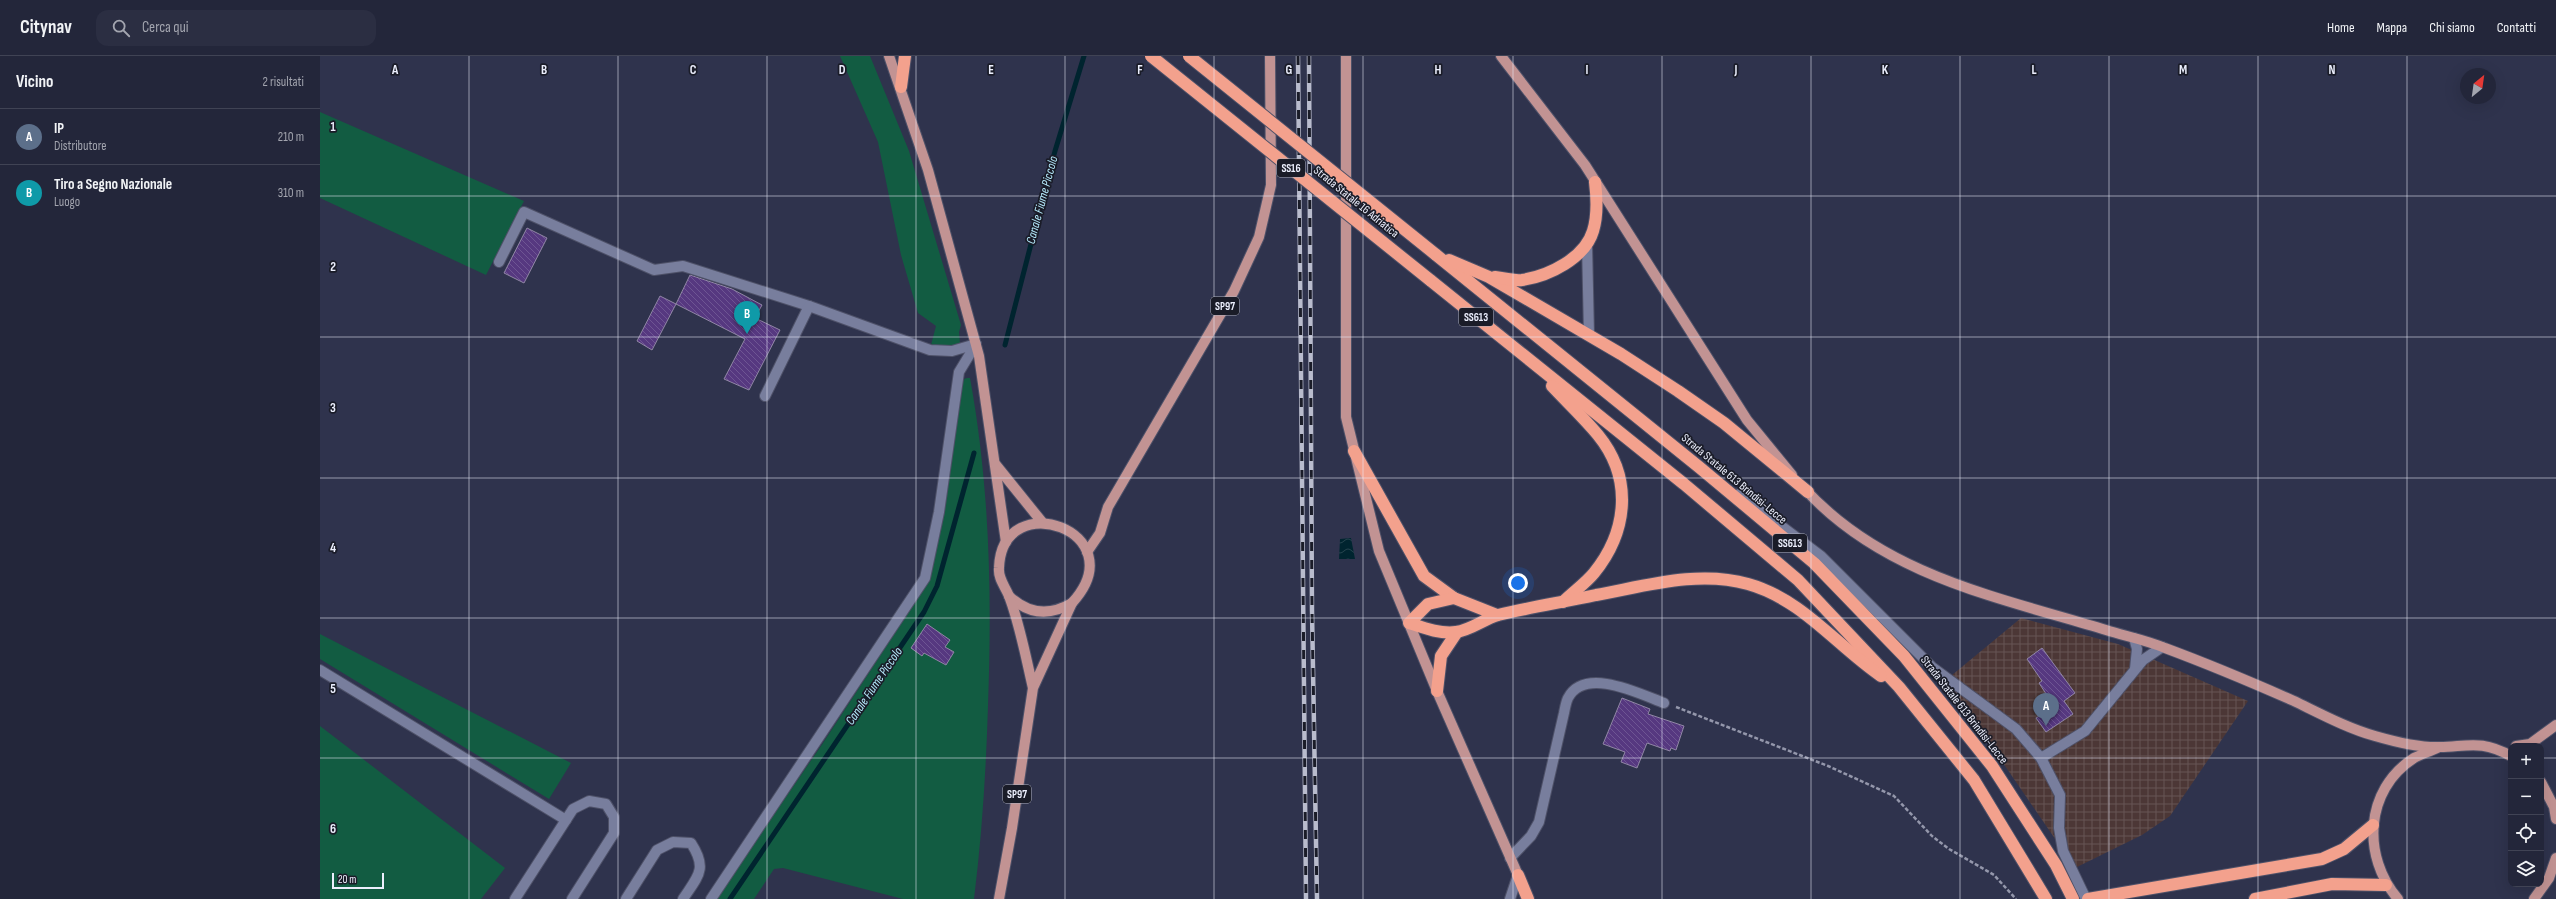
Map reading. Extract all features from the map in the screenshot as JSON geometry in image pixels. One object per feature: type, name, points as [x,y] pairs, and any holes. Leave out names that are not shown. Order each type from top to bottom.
[{"type":"highway","points":[[901,87],[905,56]]},
{"type":"highway","name":"Strada Statale 16 Adriatica","points":[[1151,56],[1430,280]]},
{"type":"highway","name":"Strada Statale 16 Adriatica","points":[[1189,56],[1435,254]]},
{"type":"highway","points":[[1489,277],[1522,280],[1553,271],[1570,260],[1587,243],[1596,218],[1595,182]]},
{"type":"highway","points":[[1435,254],[1489,277],[1589,335],[1678,390],[1724,423],[1808,492]]},
{"type":"highway","name":"Strada Statale 613 Brindisi-Lecce","points":[[1435,254],[1699,467],[1814,563],[1904,656],[1992,766],[2056,865],[2073,899]]},
{"type":"highway","name":"SS613","points":[[1430,280],[1798,580],[1899,687],[1974,780],[2046,899]]},
{"type":"highway","points":[[1521,353],[1599,436],[1618,471],[1624,505],[1615,542],[1594,573],[1563,602]]},
{"type":"highway","points":[[1354,451],[1424,576],[1454,598],[1497,615]]},
{"type":"highway","points":[[1454,598],[1428,604],[1409,623],[1433,630],[1457,632],[1497,615],[1673,580],[1716,577],[1749,584],[1780,597],[1826,629],[1864,664],[1899,687]]},
{"type":"highway","points":[[1437,691],[1441,656],[1457,632]]},
{"type":"highway","points":[[2087,899],[2322,858],[2344,849],[2373,825]]},
{"type":"highway","points":[[1518,875],[1528,899]]},
{"type":"highway","points":[[2255,899],[2332,884],[2386,885]]},
{"type":"main road","points":[[889,56],[901,87],[928,170],[976,344],[996,466],[1006,542]]},
{"type":"main road","name":"SP97","points":[[1087,552],[1100,533],[1108,507],[1234,291],[1259,236],[1271,185],[1270,56]]},
{"type":"main road","points":[[1346,56],[1346,417],[1379,551],[1437,691],[1518,875]]},
{"type":"main road","points":[[1501,56],[1568,141],[1747,420],[1808,492],[1835,518],[1880,550],[1946,582],[2162,647],[2233,675],[2356,730],[2409,744],[2439,747],[2469,743],[2498,749],[2508,754]]},
{"type":"main road","points":[[996,466],[1042,522]]},
{"type":"main road","points":[[1042,522],[1056,524],[1069,530],[1080,539],[1087,552],[1090,566],[1088,580],[1082,592],[1072,603],[1060,610],[1046,613],[1032,611],[1019,605],[1008,596],[1001,583],[999,569],[1000,555],[1006,542],[1016,532],[1028,525],[1042,522]]},
{"type":"main road","name":"SP97","points":[[1008,596],[1033,688]]},
{"type":"main road","name":"SP97","points":[[999,899],[1012,828],[1033,688],[1072,603]]},
{"type":"main road","points":[[2531,743],[2556,725]]},
{"type":"main road","points":[[2398,899],[2386,885],[2378,868],[2374,848],[2373,825],[2380,800],[2393,777],[2414,758],[2439,747]]},
{"type":"main road","points":[[2498,749],[2508,747]]},
{"type":"main road","points":[[2544,788],[2554,807],[2556,819]]},
{"type":"main road","points":[[2534,899],[2549,878],[2556,858]]},
{"type":"street","points":[[499,262],[524,212],[654,270],[683,266],[809,306],[930,350],[952,351],[976,344]]},
{"type":"street","points":[[1587,243],[1589,335]]},
{"type":"street","points":[[765,396],[809,306]]},
{"type":"street","points":[[711,899],[925,578],[939,512],[959,372],[976,344]]},
{"type":"street","points":[[1699,467],[1772,516],[1821,556],[1932,667],[2016,729],[2041,758],[2060,795],[2059,828],[2063,851],[2087,899]]},
{"type":"street","points":[[2134,638],[2137,649],[2135,669]]},
{"type":"street","points":[[2041,758],[2085,731],[2143,660],[2162,647]]},
{"type":"street","points":[[320,670],[566,820]]},
{"type":"street","points":[[1510,858],[1531,836],[1539,822],[1568,698],[1576,688],[1585,683],[1620,686],[1664,702]]},
{"type":"street","points":[[515,899],[573,809],[589,800],[606,804],[614,817],[614,833],[572,899]]},
{"type":"street","points":[[626,899],[657,850],[672,842],[691,844],[700,858],[700,872],[683,899]]},
{"type":"street","points":[[1510,899],[1518,875]]},
{"type":"path","points":[[1664,702],[1828,766],[1894,796],[1932,836],[1949,849],[1994,875],[2016,899]]},
{"type":"shaded area","points":[[2021,618],[2118,644],[2248,701],[2170,816],[2142,835],[2075,868],[1946,680]]},
{"type":"green space","points":[[840,56],[870,56],[909,151],[961,325],[959,332],[960,344],[953,348],[931,345],[936,326],[918,313],[901,255],[878,142]]},
{"type":"green space","points":[[320,112],[524,201],[486,275],[320,198]]},
{"type":"green space","points":[[970,378],[977,419],[986,501],[990,624],[986,755],[974,899],[903,899],[783,868],[774,869],[754,899],[716,899],[823,743],[927,584],[936,547],[959,395],[964,379]]},
{"type":"green space","points":[[320,634],[571,763],[549,799],[320,659]]},
{"type":"green space","points":[[320,726],[505,868],[481,899],[320,899]]},
{"type":"water","points":[[1351,538],[1355,559],[1339,559],[1340,539]]},
{"type":"building","points":[[527,228],[547,238],[524,283],[504,273]]},
{"type":"building","points":[[690,275],[732,289],[762,305],[755,318],[780,330],[749,390],[724,379],[745,339],[676,304]]},
{"type":"building","points":[[660,296],[676,304],[652,350],[637,341]]},
{"type":"building","points":[[927,624],[950,640],[945,647],[954,652],[946,665],[924,653],[922,656],[911,648]]},
{"type":"building","points":[[2042,648],[2075,693],[2064,701],[2073,714],[2046,732],[2036,718],[2054,706],[2039,683],[2042,681],[2027,659]]},
{"type":"building","points":[[1622,698],[1650,709],[1648,714],[1684,726],[1676,750],[1671,748],[1670,751],[1647,743],[1637,768],[1621,762],[1625,752],[1603,744]]},
{"type":"waterway","name":"Canale Fiume Piccolo","points":[[1005,345],[1055,151],[1084,56]]},
{"type":"waterway","name":"Canale Fiume Piccolo","points":[[730,899],[924,612],[937,586],[974,453]]},
{"type":"railway","points":[[1298,56],[1306,899]]},
{"type":"railway","points":[[1309,56],[1312,611],[1317,899]]},
{"type":"place","name":"Tiro a Segno Nazionale","points":[[747,334]]},
{"type":"place","name":"IP","points":[[2046,726]]}]
